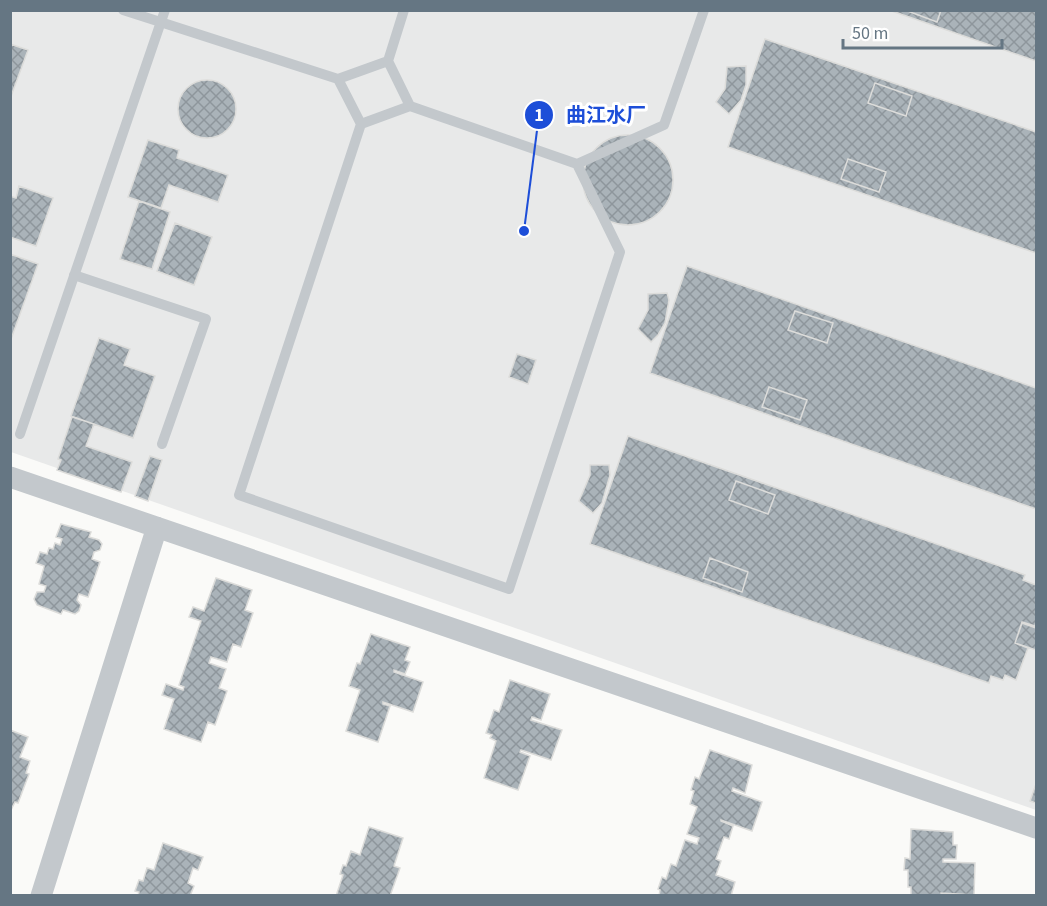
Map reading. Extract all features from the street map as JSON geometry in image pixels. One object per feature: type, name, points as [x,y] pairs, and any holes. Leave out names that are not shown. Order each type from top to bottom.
[{"type":"street","points":[[10,477],[1036,828]]},
{"type":"street","points":[[41,896],[157,527]]},
{"type":"lane","points":[[123,10],[338,79],[387,61]]},
{"type":"lane","points":[[20,434],[165,10]]},
{"type":"lane","points":[[405,10],[387,61],[410,106]]},
{"type":"lane","points":[[361,124],[410,106],[577,164],[664,125],[704,10]]},
{"type":"lane","points":[[338,79],[361,124],[239,495],[509,589],[620,252],[577,164]]},
{"type":"lane","points":[[75,275],[206,319],[162,444]]},
{"type":"shaded area","points":[[11,11],[1036,11],[1036,810],[11,452]]},
{"type":"building","points":[[889,10],[905,10],[937,22],[941,10],[1036,10],[1036,61]]},
{"type":"building","points":[[905,10],[941,10],[937,22]]},
{"type":"building","points":[[765,39],[1036,132],[1036,253],[728,147]],"holes":[[[875,83],[912,96],[906,116],[868,103]],[[848,159],[886,172],[879,192],[841,179]]]},
{"type":"building","points":[[10,44],[28,50],[10,99]]},
{"type":"building","points":[[746,66],[746,85],[741,100],[729,114],[716,102],[725,89],[727,67]]},
{"type":"building","points":[[207,80],[218,82],[231,93],[236,109],[234,120],[223,133],[207,138],[196,136],[183,125],[178,109],[180,98],[191,85]]},
{"type":"building","points":[[875,83],[912,96],[906,116],[868,103]]},
{"type":"building","points":[[619,135],[637,135],[653,142],[666,155],[673,171],[673,189],[666,205],[653,218],[637,225],[619,225],[603,218],[590,205],[583,189],[583,171],[590,155],[603,142]]},
{"type":"building","points":[[148,140],[179,150],[177,158],[228,175],[218,202],[169,185],[161,208],[128,197]]},
{"type":"building","points":[[848,159],[886,172],[879,192],[841,179]]},
{"type":"building","points":[[19,186],[53,198],[36,246],[10,237],[10,196],[16,198]]},
{"type":"building","points":[[139,201],[170,212],[152,269],[120,259]]},
{"type":"building","points":[[175,223],[212,237],[194,285],[157,271]]},
{"type":"building","points":[[10,254],[38,264],[10,342]]},
{"type":"building","points":[[687,266],[1036,388],[1036,509],[650,373]],"holes":[[[795,311],[833,323],[827,343],[788,330]],[[769,387],[807,400],[800,420],[762,407]]]},
{"type":"building","points":[[667,293],[669,300],[665,323],[651,342],[638,329],[648,310],[648,294]]},
{"type":"building","points":[[795,311],[833,323],[827,343],[788,330]]},
{"type":"building","points":[[99,338],[130,349],[124,365],[155,376],[133,438],[71,416]]},
{"type":"building","points":[[517,354],[536,360],[528,384],[509,377]]},
{"type":"building","points":[[769,387],[807,400],[800,420],[762,407]]},
{"type":"building","points":[[72,417],[94,424],[86,446],[132,462],[121,492],[57,470],[61,460],[58,459]]},
{"type":"building","points":[[628,436],[1025,575],[1023,580],[1036,585],[1036,622],[1035,626],[1022,622],[1015,643],[1028,648],[1016,680],[1005,675],[1003,680],[991,676],[989,683],[590,544]],"holes":[[[736,481],[775,495],[768,514],[729,500]],[[710,558],[748,572],[742,592],[703,578]]]},
{"type":"building","points":[[150,456],[162,460],[148,501],[135,496]]},
{"type":"building","points":[[590,465],[609,465],[610,475],[602,503],[593,513],[579,501],[590,475]]},
{"type":"building","points":[[736,481],[775,495],[768,514],[729,500]]},
{"type":"building","points":[[61,524],[91,532],[89,537],[99,540],[102,544],[100,550],[94,552],[92,559],[100,562],[88,597],[79,594],[77,600],[81,605],[75,614],[63,610],[61,614],[37,605],[34,599],[37,592],[44,592],[46,586],[39,584],[44,566],[36,563],[40,552],[47,554],[49,548],[53,549],[55,543],[60,545],[62,539],[56,537]]},
{"type":"building","points":[[710,558],[748,572],[742,592],[703,578]]},
{"type":"building","points":[[216,578],[252,590],[245,610],[253,613],[241,647],[233,644],[227,662],[211,657],[209,663],[226,669],[219,688],[227,691],[215,725],[208,722],[201,742],[164,729],[174,699],[162,695],[166,684],[183,690],[184,687],[179,685],[201,621],[189,617],[193,607],[204,611]]},
{"type":"building","points":[[1022,623],[1036,628],[1036,650],[1015,643]]},
{"type":"building","points":[[371,634],[410,647],[405,660],[410,662],[405,674],[394,670],[394,672],[423,682],[413,712],[383,702],[390,706],[378,742],[346,731],[360,690],[349,686]]},
{"type":"building","points":[[510,680],[550,694],[541,720],[532,717],[531,720],[562,730],[551,760],[521,750],[520,752],[530,756],[518,790],[484,778],[496,741],[490,738],[492,735],[486,733],[494,710],[499,712]]},
{"type":"building","points":[[10,730],[28,737],[20,757],[30,761],[26,773],[29,774],[18,803],[15,802],[10,812]]},
{"type":"building","points":[[710,750],[752,765],[745,793],[733,788],[732,791],[762,802],[752,831],[721,820],[733,826],[729,839],[724,837],[716,859],[721,861],[716,875],[735,882],[731,896],[659,896],[660,890],[658,889],[662,877],[666,879],[671,864],[676,866],[685,840],[697,844],[699,838],[687,834],[697,807],[690,804],[694,791],[691,790],[695,777],[699,779]]},
{"type":"building","points":[[1036,784],[1036,803],[1030,801]]},
{"type":"building","points":[[369,827],[403,838],[394,866],[400,868],[390,896],[336,896],[343,875],[340,874],[343,865],[346,866],[351,851],[360,855]]},
{"type":"building","points":[[911,829],[953,832],[953,845],[957,845],[956,859],[943,859],[943,862],[975,863],[974,895],[941,893],[947,896],[911,896],[911,887],[908,887],[908,870],[904,870],[905,858],[910,859]]},
{"type":"building","points":[[163,843],[203,857],[198,870],[193,868],[188,883],[194,886],[190,896],[138,896],[139,892],[135,891],[139,880],[143,881],[147,868],[154,870]]},
{"type":"place","name":"曲江水厂","points":[[524,231]]}]
